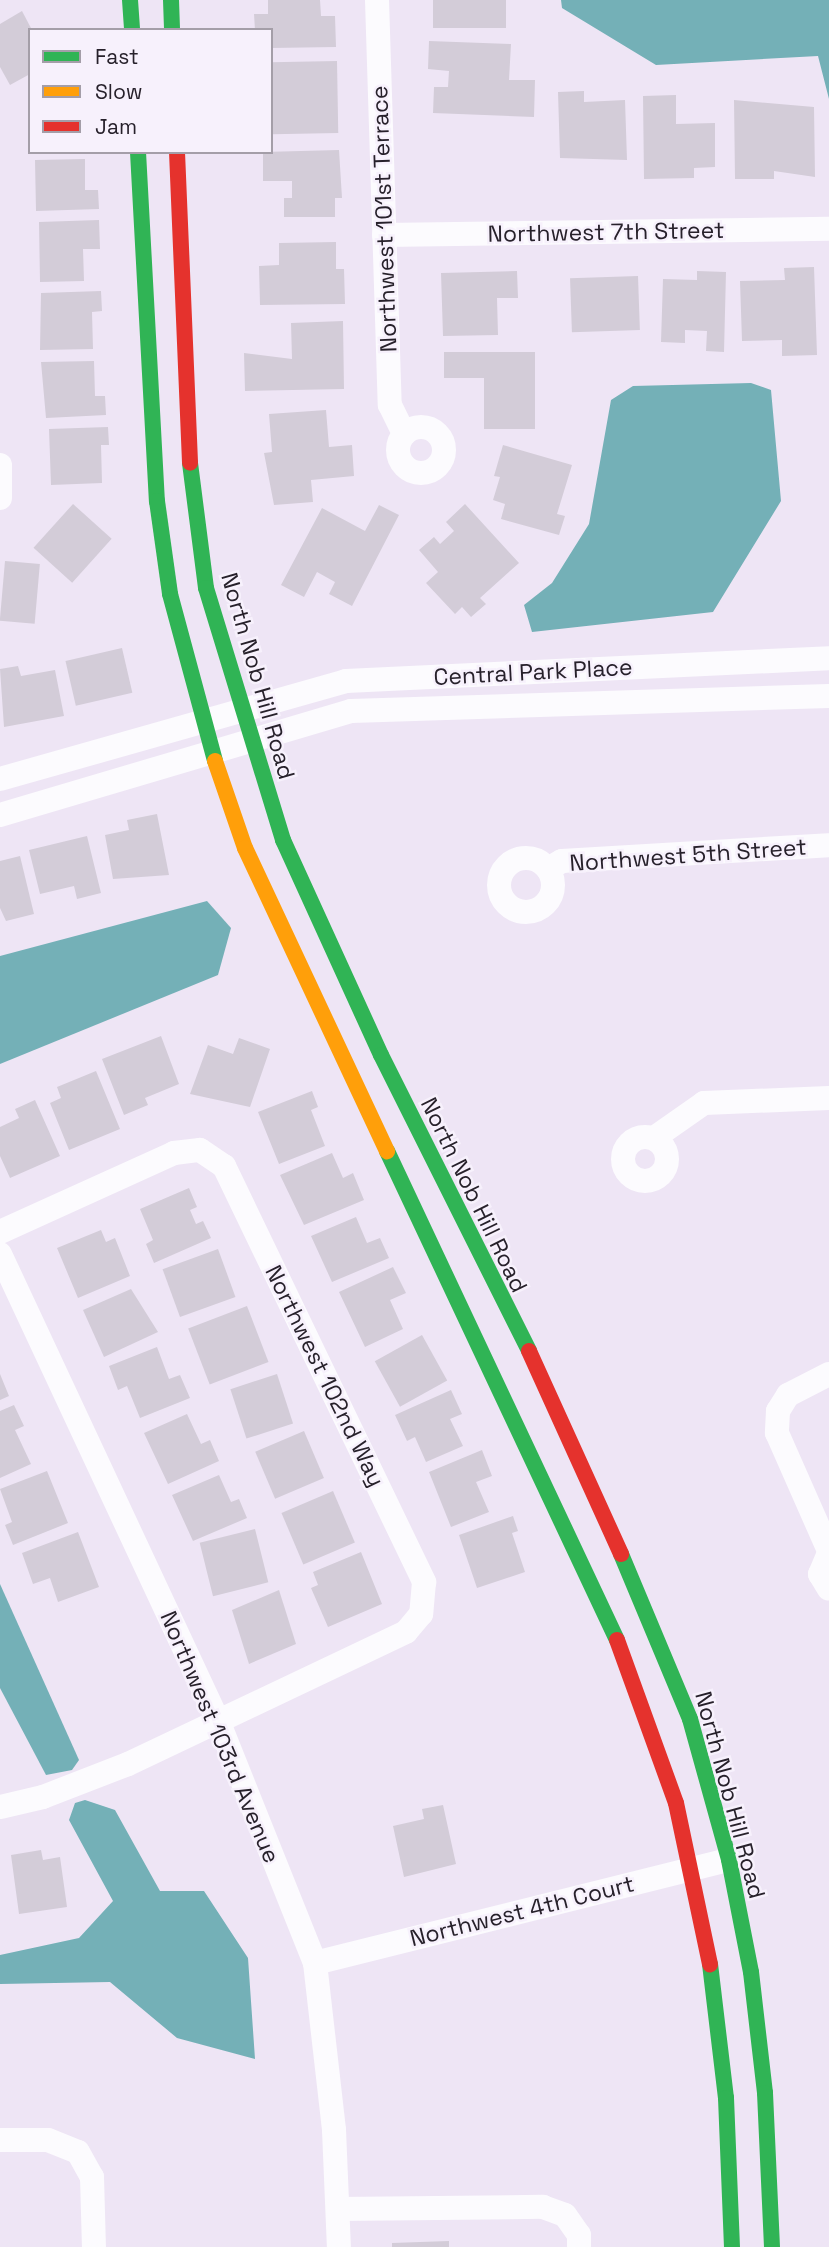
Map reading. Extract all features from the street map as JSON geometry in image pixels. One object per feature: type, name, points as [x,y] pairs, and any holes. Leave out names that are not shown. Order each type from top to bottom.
[{"type":"main road","points":[[130,0],[132,28]]},
{"type":"main road","points":[[171,0],[172,28]]},
{"type":"main road","points":[[138,154],[145,376],[156,501],[170,594],[200,719],[245,848],[622,1652],[676,1803],[692,1869],[726,2098],[732,2247]]},
{"type":"main road","name":"North Nob Hill Road","points":[[177,154],[190,468],[206,588],[283,841],[381,1055],[578,1449],[690,1719],[729,1860],[751,1972],[765,2093],[772,2247]]},
{"type":"street","name":"Northwest 101st Terrace","points":[[377,0],[390,405],[404,434]]},
{"type":"street","name":"Northwest 7th Street","points":[[384,235],[829,229]]},
{"type":"street","points":[[0,465],[0,498]]},
{"type":"street","name":"Central Park Place","points":[[0,779],[200,719],[346,681],[829,658]]},
{"type":"street","name":"Central Park Place","points":[[0,815],[351,711],[829,696]]},
{"type":"street","name":"Northwest 5th Street","points":[[548,869],[562,861],[829,845]]},
{"type":"street","points":[[654,1138],[704,1104],[829,1098]]},
{"type":"street","name":"Northwest 102nd Way","points":[[0,1232],[174,1153],[200,1150],[224,1166],[419,1570],[424,1583],[421,1614],[406,1632],[219,1723]]},
{"type":"street","name":"Northwest 103rd Avenue","points":[[0,1254],[219,1723],[315,1963],[339,2208],[339,2247]]},
{"type":"street","points":[[829,1374],[788,1395],[778,1411],[777,1433],[829,1552],[820,1574],[829,1589]]},
{"type":"street","points":[[0,1807],[43,1797],[219,1723]]},
{"type":"street","name":"Northwest 4th Court","points":[[315,1963],[729,1860]]},
{"type":"street","points":[[0,2140],[48,2140],[78,2152],[92,2177],[94,2247]]},
{"type":"street","points":[[339,2208],[543,2207],[565,2215],[579,2235],[579,2247]]},
{"type":"water","points":[[561,0],[829,0],[829,99],[818,56],[656,65],[562,8]]},
{"type":"water","points":[[751,383],[771,390],[781,501],[713,612],[532,632],[524,605],[552,583],[589,524],[611,400],[633,386]]},
{"type":"water","points":[[207,901],[231,928],[218,975],[0,1064],[0,956]]},
{"type":"water","points":[[0,1584],[79,1760],[72,1770],[46,1775],[0,1688]]},
{"type":"water","points":[[85,1800],[115,1810],[160,1891],[204,1891],[248,1958],[255,2059],[177,2038],[110,1982],[0,1984],[0,1955],[79,1938],[113,1901],[69,1820],[75,1803]]},
{"type":"building","points":[[268,0],[320,0],[321,16],[335,16],[336,47],[273,48],[273,28],[255,28],[254,14],[268,14]]},
{"type":"building","points":[[433,0],[506,0],[506,28],[433,28]]},
{"type":"building","points":[[22,11],[31,28],[28,28],[28,75],[10,85],[0,67],[0,24]]},
{"type":"building","points":[[429,41],[511,44],[509,80],[535,80],[534,117],[433,113],[434,87],[448,87],[449,71],[428,69]]},
{"type":"building","points":[[337,61],[338,133],[273,134],[273,62]]},
{"type":"building","points":[[584,91],[584,102],[625,100],[627,160],[560,158],[558,92]]},
{"type":"building","points":[[676,95],[676,124],[715,123],[715,167],[694,168],[694,178],[644,179],[643,96]]},
{"type":"building","points":[[734,100],[814,107],[815,177],[774,171],[774,179],[735,179]]},
{"type":"building","points":[[339,150],[342,198],[335,198],[335,217],[284,217],[284,198],[292,198],[292,181],[263,181],[263,154],[273,154],[273,152]]},
{"type":"building","points":[[85,159],[85,190],[98,190],[99,209],[36,211],[35,160]]},
{"type":"building","points":[[99,220],[100,249],[83,249],[84,281],[40,282],[39,222]]},
{"type":"building","points":[[336,242],[336,269],[344,269],[345,304],[260,305],[259,266],[279,265],[279,243]]},
{"type":"building","points":[[814,267],[817,355],[782,356],[782,340],[742,341],[740,281],[785,280],[784,268]]},
{"type":"building","points":[[517,271],[518,298],[497,298],[498,335],[443,336],[441,273]]},
{"type":"building","points":[[697,271],[726,272],[724,352],[706,351],[707,331],[685,330],[685,343],[661,342],[663,279],[697,280]]},
{"type":"building","points":[[638,276],[640,330],[572,332],[570,278]]},
{"type":"building","points":[[101,291],[102,311],[92,312],[93,349],[40,350],[41,293]]},
{"type":"building","points":[[343,321],[344,389],[245,391],[244,353],[292,359],[291,323]]},
{"type":"building","points":[[444,352],[535,352],[535,429],[484,429],[484,378],[444,378]]},
{"type":"building","points":[[94,361],[95,396],[105,396],[106,415],[46,418],[41,362]]},
{"type":"building","points":[[326,410],[329,447],[352,445],[354,476],[311,480],[313,502],[274,505],[264,453],[272,452],[269,414]]},
{"type":"building","points":[[108,427],[109,445],[101,445],[102,483],[51,485],[49,429]]},
{"type":"building","points":[[503,445],[572,465],[557,514],[565,516],[559,535],[501,519],[505,504],[493,500],[500,477],[494,476]]},
{"type":"building","points":[[73,504],[112,539],[72,583],[34,548]]},
{"type":"building","points":[[465,504],[519,563],[480,598],[486,604],[471,617],[462,607],[455,614],[426,583],[438,572],[419,550],[434,537],[440,544],[454,531],[446,522]]},
{"type":"building","points":[[379,505],[399,515],[352,606],[329,594],[335,582],[317,572],[304,597],[281,585],[322,508],[365,531]]},
{"type":"building","points":[[5,561],[40,564],[35,624],[0,621]]},
{"type":"building","points":[[122,648],[132,693],[76,706],[65,661]]},
{"type":"building","points":[[18,666],[21,676],[55,670],[64,716],[4,727],[0,669]]},
{"type":"building","points":[[157,814],[169,875],[113,879],[105,835],[129,830],[127,820]]},
{"type":"building","points":[[87,836],[101,893],[77,899],[74,886],[40,894],[29,850]]},
{"type":"building","points":[[20,856],[34,914],[6,921],[0,908],[0,861]]},
{"type":"building","points":[[161,1036],[179,1084],[145,1098],[148,1105],[124,1115],[102,1059]]},
{"type":"building","points":[[239,1038],[270,1049],[250,1107],[190,1094],[208,1045],[233,1054]]},
{"type":"building","points":[[96,1071],[120,1129],[69,1150],[50,1103],[61,1098],[57,1087]]},
{"type":"building","points":[[312,1091],[318,1107],[311,1110],[325,1146],[279,1164],[258,1112]]},
{"type":"building","points":[[35,1100],[60,1156],[10,1178],[0,1156],[0,1127],[19,1118],[15,1109]]},
{"type":"building","points":[[332,1153],[343,1178],[353,1173],[364,1200],[304,1225],[280,1175]]},
{"type":"building","points":[[189,1188],[197,1207],[190,1210],[196,1224],[203,1221],[211,1238],[154,1263],[146,1244],[153,1240],[140,1209]]},
{"type":"building","points":[[356,1217],[367,1243],[380,1238],[389,1258],[332,1282],[311,1236]]},
{"type":"building","points":[[101,1230],[106,1242],[115,1238],[130,1276],[78,1298],[57,1248]]},
{"type":"building","points":[[218,1249],[235,1297],[180,1317],[163,1269]]},
{"type":"building","points":[[393,1267],[406,1293],[390,1300],[403,1329],[365,1347],[339,1292]]},
{"type":"building","points":[[131,1289],[158,1332],[104,1357],[83,1310]]},
{"type":"building","points":[[247,1306],[269,1362],[210,1385],[188,1329]]},
{"type":"building","points":[[422,1335],[447,1380],[400,1407],[375,1361]]},
{"type":"building","points":[[157,1347],[169,1379],[180,1375],[190,1398],[140,1418],[127,1386],[118,1390],[109,1366]]},
{"type":"building","points":[[0,1374],[9,1396],[0,1400]]},
{"type":"building","points":[[277,1374],[293,1423],[246,1439],[230,1389]]},
{"type":"building","points":[[451,1390],[462,1414],[450,1419],[463,1446],[426,1462],[415,1437],[407,1441],[395,1415]]},
{"type":"building","points":[[14,1405],[24,1426],[15,1430],[31,1464],[0,1478],[0,1411]]},
{"type":"building","points":[[187,1414],[201,1444],[210,1440],[219,1461],[168,1484],[144,1433]]},
{"type":"building","points":[[304,1431],[324,1478],[275,1499],[255,1452]]},
{"type":"building","points":[[482,1450],[492,1476],[476,1482],[489,1512],[451,1527],[429,1472]]},
{"type":"building","points":[[47,1471],[68,1523],[13,1545],[5,1525],[12,1522],[0,1489]]},
{"type":"building","points":[[219,1475],[231,1502],[239,1499],[247,1518],[193,1541],[172,1495]]},
{"type":"building","points":[[333,1491],[355,1543],[303,1564],[281,1513]]},
{"type":"building","points":[[513,1516],[518,1531],[512,1533],[525,1572],[477,1588],[459,1535]]},
{"type":"building","points":[[255,1529],[268,1582],[213,1596],[200,1543]]},
{"type":"building","points":[[78,1532],[99,1587],[58,1602],[50,1578],[33,1584],[22,1553]]},
{"type":"building","points":[[361,1552],[382,1604],[328,1627],[311,1588],[318,1585],[313,1572]]},
{"type":"building","points":[[279,1590],[296,1644],[249,1664],[232,1610]]},
{"type":"building","points":[[443,1805],[456,1864],[404,1877],[393,1826],[424,1819],[422,1809]]},
{"type":"building","points":[[41,1850],[43,1860],[60,1857],[67,1907],[19,1914],[11,1855]]},
{"type":"building","points":[[449,2241],[449,2247],[392,2247],[392,2243]]},
{"type":"traffic: fast","points":[[130,0],[132,28]]},
{"type":"traffic: fast","points":[[171,0],[172,28]]},
{"type":"traffic: fast","points":[[138,154],[157,501],[170,594],[215,761]]},
{"type":"traffic: fast","points":[[190,463],[206,588],[283,840],[381,1055],[529,1351]]},
{"type":"traffic: fast","points":[[387,1151],[617,1640]]},
{"type":"traffic: fast","points":[[621,1554],[690,1719],[729,1860],[751,1972],[765,2093],[772,2247]]},
{"type":"traffic: fast","points":[[710,1964],[726,2098],[732,2247]]},
{"type":"traffic: slow","points":[[215,761],[245,848],[387,1151]]},
{"type":"traffic: jam","points":[[177,154],[190,463]]},
{"type":"traffic: jam","points":[[529,1351],[621,1554]]},
{"type":"traffic: jam","points":[[617,1640],[676,1803],[710,1964]]}]
